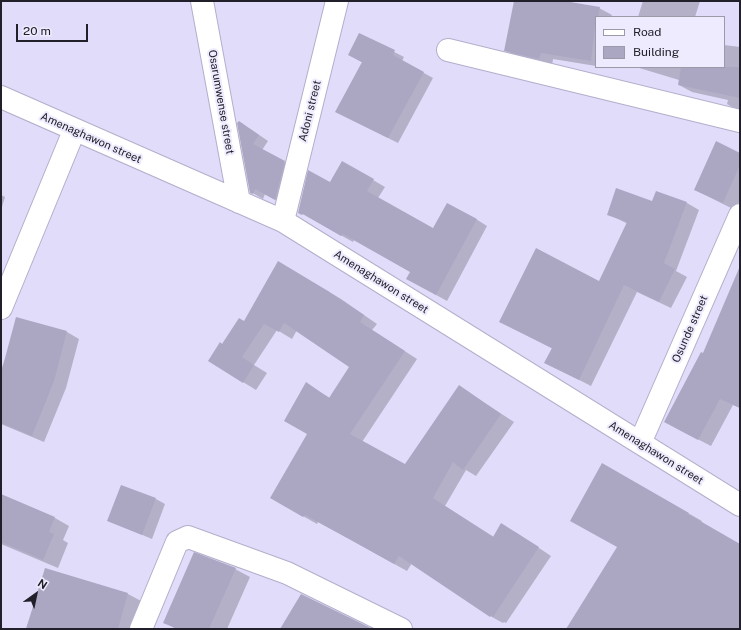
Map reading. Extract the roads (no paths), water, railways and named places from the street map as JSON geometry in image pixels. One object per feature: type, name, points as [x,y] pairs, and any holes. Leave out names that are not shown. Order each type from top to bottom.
[{"type":"street","name":"Osarumwense street","points":[[202,1],[239,202]]},
{"type":"street","name":"Adoni street","points":[[283,221],[337,1]]},
{"type":"street","points":[[448,50],[740,121]]},
{"type":"street","name":"Amenaghawon street","points":[[1,97],[283,221],[740,505]]},
{"type":"street","points":[[1,308],[74,130]]},
{"type":"street","name":"Osunde street","points":[[640,443],[740,215]]},
{"type":"street","points":[[142,629],[178,542],[188,537],[287,573],[401,629]]}]
